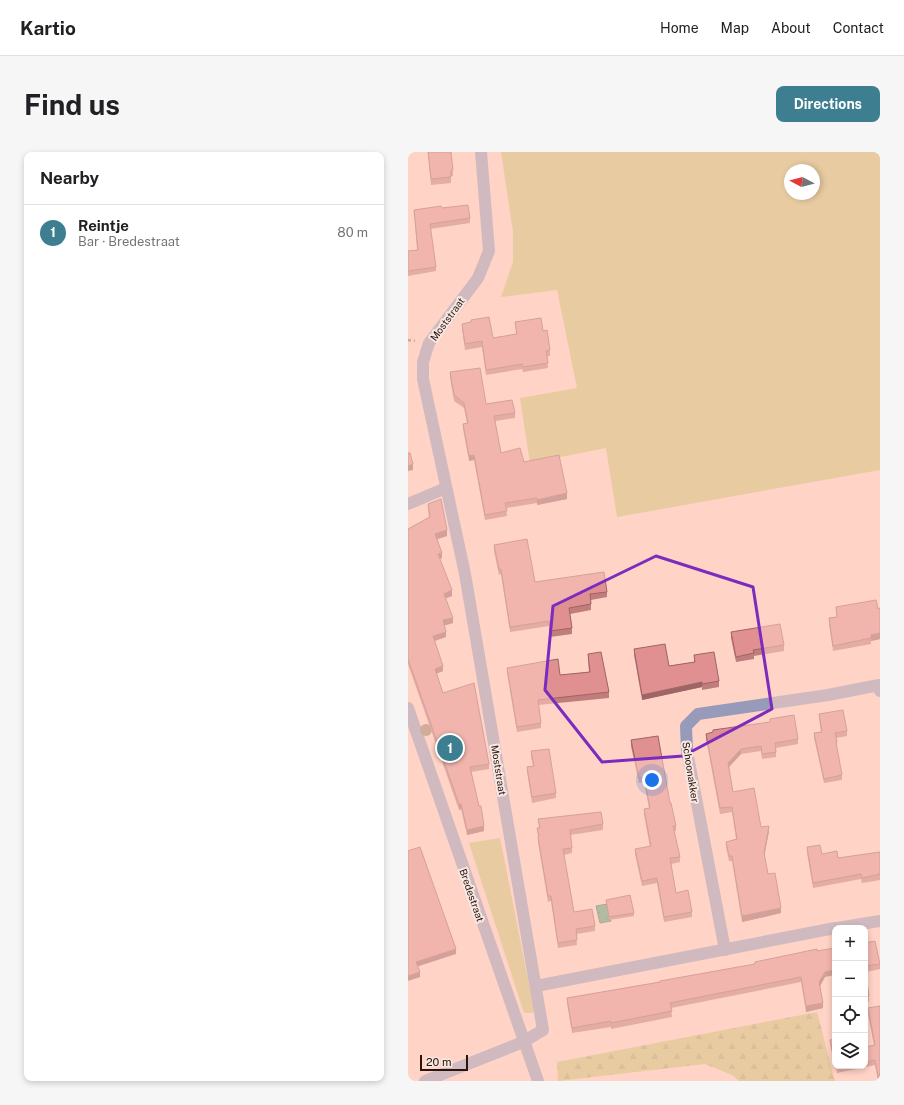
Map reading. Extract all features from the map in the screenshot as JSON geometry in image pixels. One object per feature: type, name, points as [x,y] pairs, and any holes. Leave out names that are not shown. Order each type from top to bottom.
[{"type":"street","name":"Moststraat","points":[[481,152],[488,251],[478,278],[429,343],[422,362],[423,381],[466,581],[543,1030],[523,1042]]},
{"type":"street","points":[[408,504],[446,488]]},
{"type":"street","name":"Schoonakker","points":[[724,950],[687,751],[686,726],[698,714],[828,695],[878,685],[880,691]]},
{"type":"street","name":"Bredestraat","points":[[408,708],[523,1042],[538,1081]]},
{"type":"street","points":[[855,925],[880,921]]},
{"type":"street","points":[[536,986],[832,929]]},
{"type":"street","points":[[425,1081],[523,1042]]},
{"type":"highlighted area","points":[[656,556],[753,587],[772,709],[683,756],[602,762],[545,690],[553,606]]},
{"type":"green space","points":[[501,152],[880,152],[880,470],[617,517],[606,448],[530,463],[520,398],[577,388],[557,290],[501,297],[513,262],[513,232]]},
{"type":"green space","points":[[500,838],[534,1010],[532,1013],[524,1013],[469,843]]},
{"type":"green space","points":[[817,1012],[835,1081],[739,1081],[734,1076],[705,1064],[558,1081],[557,1062]]},
{"type":"water","points":[[607,904],[611,921],[600,923],[596,906]]},
{"type":"building","points":[[428,152],[451,152],[453,170],[451,170],[451,177],[431,179]]},
{"type":"building","points":[[468,205],[470,218],[430,224],[436,267],[408,271],[408,251],[418,250],[414,210],[441,206],[442,208]]},
{"type":"building","points":[[489,317],[493,338],[517,334],[515,322],[541,318],[543,331],[547,330],[550,350],[546,351],[548,363],[523,367],[522,364],[486,370],[482,341],[465,344],[462,324],[471,322],[471,320]]},
{"type":"building","points":[[480,368],[486,404],[512,400],[515,413],[494,416],[501,453],[520,448],[524,462],[559,455],[567,493],[537,500],[537,498],[505,503],[507,511],[485,515],[474,455],[469,456],[463,424],[468,423],[464,403],[454,395],[450,372]]},
{"type":"building","points":[[408,453],[410,453],[413,464],[408,466]]},
{"type":"building","points":[[441,499],[447,530],[435,534],[442,553],[438,554],[452,590],[444,594],[453,618],[443,620],[446,632],[433,636],[443,666],[435,669],[443,693],[474,683],[489,764],[470,767],[479,806],[481,806],[484,826],[467,830],[461,804],[459,804],[408,659],[408,529],[430,517],[428,504]]},
{"type":"building","points":[[527,539],[535,582],[604,572],[607,592],[590,594],[591,604],[569,608],[572,628],[550,631],[549,621],[510,627],[501,569],[499,569],[494,545]]},
{"type":"building","points":[[876,600],[878,609],[880,608],[880,633],[871,635],[871,638],[833,646],[829,618],[837,617],[836,607]]},
{"type":"building","points":[[780,624],[784,645],[753,650],[754,653],[736,657],[731,632]]},
{"type":"building","points":[[665,644],[669,666],[695,662],[694,655],[714,652],[719,681],[702,684],[702,682],[642,695],[634,649]]},
{"type":"building","points":[[601,652],[609,692],[538,700],[541,723],[517,727],[507,668],[558,659],[560,675],[590,672],[588,654]]},
{"type":"building","points":[[843,710],[847,731],[835,733],[842,775],[824,779],[814,733],[822,732],[819,714]]},
{"type":"building","points":[[794,715],[798,739],[775,743],[776,752],[762,754],[761,746],[741,749],[728,763],[733,792],[754,788],[761,827],[769,826],[764,853],[768,874],[775,873],[781,908],[742,916],[732,856],[729,856],[726,842],[737,839],[732,807],[720,808],[706,734],[713,732],[713,730],[770,722],[770,719]]},
{"type":"building","points":[[658,736],[670,803],[676,826],[673,826],[680,857],[670,858],[676,893],[688,890],[692,912],[664,917],[657,878],[642,881],[635,849],[651,846],[644,809],[650,808],[644,777],[639,778],[631,740]]},
{"type":"building","points":[[549,749],[556,793],[532,797],[527,767],[534,766],[531,751]]},
{"type":"building","points":[[601,812],[603,824],[570,830],[572,848],[563,849],[574,912],[592,909],[595,926],[576,929],[577,940],[558,943],[551,896],[548,896],[538,837],[537,828],[540,828],[538,819]]},
{"type":"building","points":[[820,845],[822,854],[837,851],[838,858],[880,852],[880,874],[862,878],[861,874],[813,883],[807,847]]},
{"type":"building","points":[[420,847],[456,949],[416,962],[420,972],[408,976],[408,851]]},
{"type":"building","points":[[630,895],[634,913],[609,917],[606,900]]},
{"type":"building","points":[[875,941],[880,964],[868,966],[868,942]]},
{"type":"building","points":[[832,948],[832,971],[825,972],[819,982],[823,1003],[806,1006],[801,977],[670,1003],[672,1011],[611,1023],[611,1021],[572,1028],[567,998],[755,964],[755,962],[817,949],[817,951]]},
{"type":"building","points":[[880,1006],[880,1081],[875,1060],[868,1061],[868,1046],[875,1045],[868,1008]]},
{"type":"building","points":[[830,1040],[832,1040],[832,1050]]},
{"type":"place","name":"Reintje","points":[[450,748]]}]
